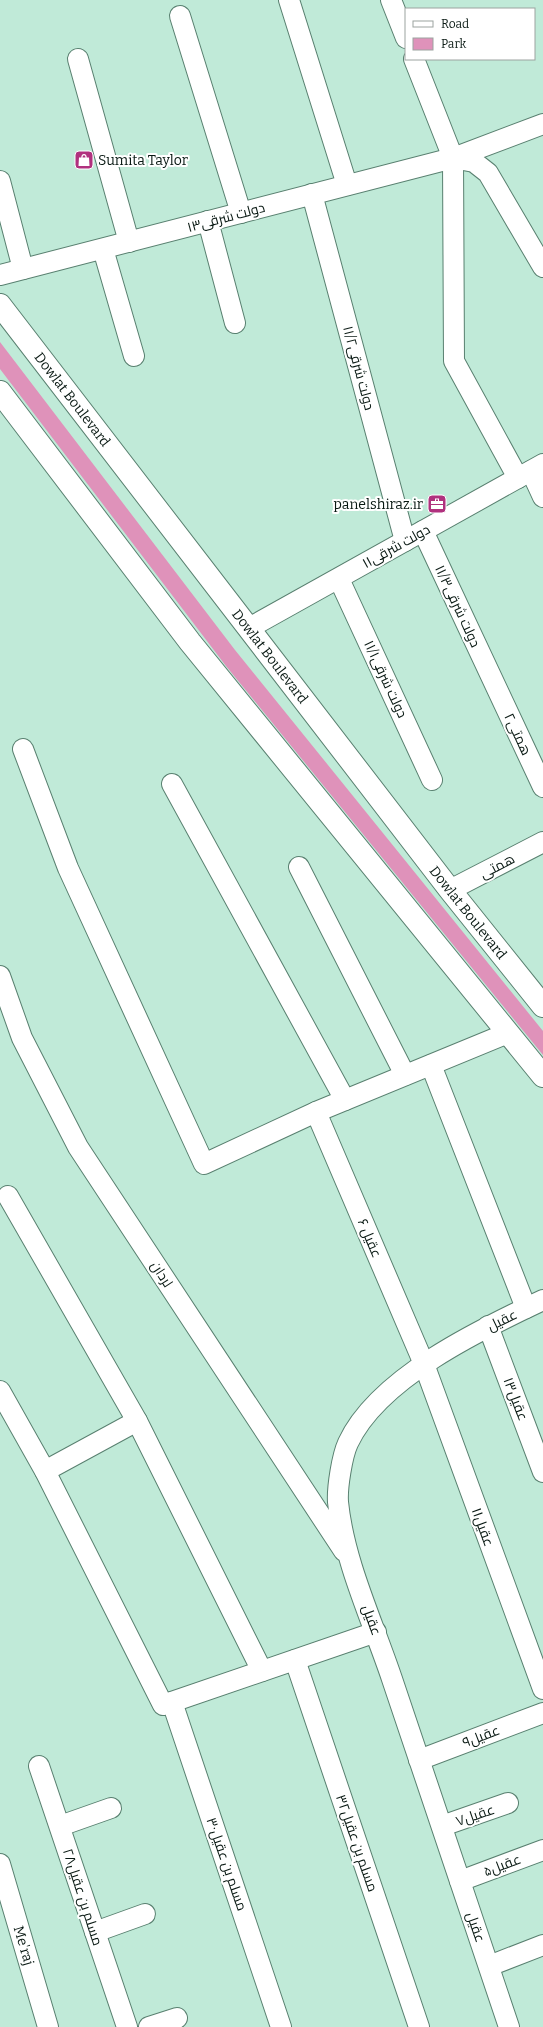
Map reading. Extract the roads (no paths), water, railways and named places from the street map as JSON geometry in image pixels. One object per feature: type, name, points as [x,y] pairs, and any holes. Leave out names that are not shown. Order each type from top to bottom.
[{"type":"main road","name":"Dowlat Boulevard","points":[[0,305],[450,890],[543,1006]]},
{"type":"main road","points":[[0,392],[190,642],[543,1076]]},
{"type":"street","points":[[289,0],[347,185]]},
{"type":"street","points":[[391,0],[405,35]]},
{"type":"street","points":[[180,16],[241,213]]},
{"type":"street","points":[[78,59],[128,242]]},
{"type":"street","points":[[414,60],[453,158],[454,361],[531,471],[543,497]]},
{"type":"street","name":"۱۳دولت شرقی","points":[[0,275],[453,158],[543,124]]},
{"type":"street","points":[[453,158],[474,162],[488,172],[543,267]]},
{"type":"street","points":[[0,181],[23,269]]},
{"type":"street","name":"۱۱/۲دولت شرقی","points":[[312,194],[405,541]]},
{"type":"street","points":[[208,221],[235,323]]},
{"type":"street","points":[[103,249],[134,356]]},
{"type":"street","name":"۱۱دولت شرقی","points":[[249,628],[531,471]]},
{"type":"street","name":"۱۱/۳دولت شرقی","points":[[423,531],[493,681]]},
{"type":"street","name":"۱۱/۱دولت شرقی","points":[[339,579],[432,780]]},
{"type":"street","name":"۲همتی","points":[[493,681],[543,787]]},
{"type":"street","points":[[23,749],[68,868],[204,1164],[316,1112],[508,1033]]},
{"type":"street","points":[[172,784],[345,1100]]},
{"type":"street","name":"همتی","points":[[450,890],[543,842]]},
{"type":"street","points":[[299,866],[405,1075]]},
{"type":"street","name":"لردان","points":[[0,976],[22,1038],[78,1147],[350,1559]]},
{"type":"street","points":[[431,1065],[535,1304]]},
{"type":"street","name":"عقیل ۶","points":[[316,1112],[424,1364]]},
{"type":"street","points":[[8,1196],[138,1420],[262,1671]]},
{"type":"street","name":"عقیل","points":[[509,2027],[442,1826],[350,1559],[338,1501],[341,1470],[347,1445],[360,1421],[380,1399],[424,1364],[488,1326],[535,1304]]},
{"type":"street","name":"عقیل۱۳","points":[[488,1326],[543,1472]]},
{"type":"street","name":"عقیل۱۱","points":[[424,1364],[543,1689]]},
{"type":"street","points":[[0,1391],[45,1470],[163,1705],[376,1632]]},
{"type":"street","points":[[45,1470],[138,1420]]},
{"type":"street","name":"مسلم بن عقیل۳۲","points":[[295,1660],[419,2027]]},
{"type":"street","name":"مسلم بن عقیل۳۰","points":[[172,1702],[281,2027]]},
{"type":"street","name":"عقیل۹","points":[[419,1760],[543,1712]]},
{"type":"street","name":"مسلم بن عقیل۲۸","points":[[40,1766],[127,2027]]},
{"type":"street","name":"عقیل۷","points":[[442,1826],[508,1803]]},
{"type":"street","points":[[60,1826],[111,1808]]},
{"type":"street","name":"عقیل۵","points":[[460,1881],[543,1850]]},
{"type":"street","name":"Me'raj","points":[[0,1864],[48,2027]]},
{"type":"street","points":[[95,1932],[145,1914]]},
{"type":"street","points":[[489,1966],[543,1945]]},
{"type":"street","points":[[149,2027],[177,2018]]},
{"type":"place","name":"Sumita Taylor","points":[[84,160]]},
{"type":"place","name":"panelshiraz.ir","points":[[437,504]]}]
